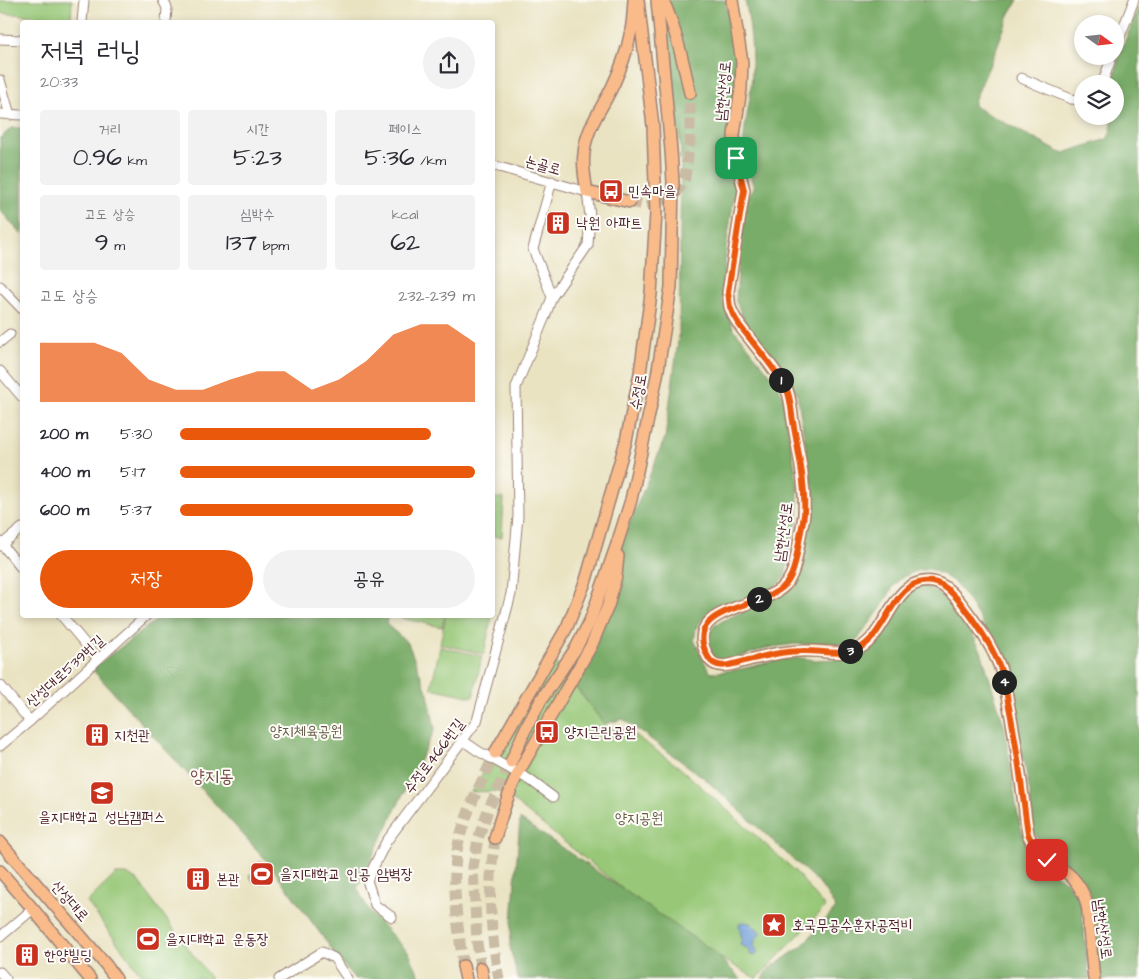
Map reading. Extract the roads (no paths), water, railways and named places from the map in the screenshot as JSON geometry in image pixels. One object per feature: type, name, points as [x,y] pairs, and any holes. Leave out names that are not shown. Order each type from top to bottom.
[{"type":"main road","points":[[630,202],[587,192],[584,154],[586,142],[595,118],[614,83],[626,50],[631,33],[634,0]]},
{"type":"main road","name":"수정로","points":[[495,753],[567,627],[586,580],[623,450],[640,373],[652,294],[656,212],[654,126],[638,0]]},
{"type":"main road","name":"수정로","points":[[510,762],[541,700],[576,648],[590,621],[631,500],[657,376],[671,286],[673,182],[657,0]]},
{"type":"main road","points":[[662,0],[671,19],[682,55],[690,93]]},
{"type":"main road","name":"남한산성로","points":[[732,0],[742,62],[734,135],[736,158],[744,190],[728,292],[735,320],[775,370],[788,391],[803,485],[804,514],[795,566],[784,585],[775,592],[720,614],[708,622],[704,629],[702,641],[709,659],[714,663],[724,666],[802,650],[852,651],[870,641],[903,592],[912,586],[920,582],[932,581],[947,588],[971,616],[987,640],[998,662],[1012,721],[1028,834],[1031,842],[1040,854],[1066,872],[1076,882],[1083,894],[1087,906],[1094,979]]},
{"type":"main road","points":[[495,838],[518,773],[592,646],[608,606],[616,576],[619,539]]},
{"type":"main road","name":"산성대로","points":[[0,842],[116,979]]},
{"type":"main road","points":[[0,870],[90,979]]},
{"type":"main road","points":[[462,966],[466,979]]},
{"type":"street","points":[[82,20],[84,0]]},
{"type":"street","points":[[163,0],[167,8],[166,20]]},
{"type":"street","points":[[1124,26],[1134,0]]},
{"type":"street","points":[[0,39],[20,40]]},
{"type":"street","points":[[1021,78],[1074,99]]},
{"type":"street","points":[[0,80],[10,114]]},
{"type":"street","points":[[0,114],[20,115]]},
{"type":"street","name":"논골로","points":[[495,166],[587,192]]},
{"type":"street","points":[[552,181],[533,250],[552,296]]},
{"type":"street","name":"수정로466번길","points":[[392,917],[375,905],[367,880],[386,842],[477,721],[511,594],[518,516],[516,387],[552,296],[588,245],[590,216],[587,192]]},
{"type":"street","points":[[0,286],[20,307]]},
{"type":"street","points":[[0,342],[10,334]]},
{"type":"street","points":[[0,371],[20,395]]},
{"type":"street","points":[[20,530],[1,544],[20,567]]},
{"type":"street","points":[[64,618],[98,659]]},
{"type":"street","name":"산성대로539번길","points":[[0,746],[144,618]]},
{"type":"street","points":[[0,685],[30,721]]},
{"type":"street","points":[[462,740],[530,780],[553,797]]},
{"type":"street","points":[[0,937],[33,909]]},
{"type":"street","points":[[279,979],[322,952],[334,958],[348,979]]},
{"type":"street","points":[[0,972],[6,979]]},
{"type":"water","points":[[743,922],[750,923],[761,932],[761,935],[755,941],[754,946],[758,952],[755,956],[751,955],[749,949],[740,945],[742,940],[739,926]]},
{"type":"tunnel","points":[[630,202],[646,205],[662,203],[675,196],[685,178],[690,140],[690,93]]},
{"type":"tunnel","points":[[463,966],[455,898],[456,858],[466,818],[495,753]]},
{"type":"tunnel","points":[[481,968],[477,943],[473,867],[478,839],[488,810],[511,762]]},
{"type":"tunnel","points":[[495,838],[491,872],[491,916],[499,979]]},
{"type":"place","name":"민속마을","points":[[611,191]]},
{"type":"place","name":"낙원 아파트","points":[[558,223]]},
{"type":"place","name":"양지근린공원","points":[[547,732]]},
{"type":"place","name":"지천관","points":[[97,735]]},
{"type":"place","name":"을지대학교 성남캠퍼스","points":[[102,793]]},
{"type":"place","name":"을지대학교 인공 암벽장","points":[[262,874]]},
{"type":"place","name":"본관","points":[[198,879]]},
{"type":"place","name":"호국무공수훈자공적비","points":[[774,925]]},
{"type":"place","name":"을지대학교 운동장","points":[[148,939]]},
{"type":"place","name":"한양빌딩","points":[[27,955]]},
{"type":"district","name":"양지동","points":[[212,776]]},
{"type":"park label","name":"양지체육공원","points":[[306,731]]},
{"type":"park label","name":"양지공원","points":[[639,818]]}]
